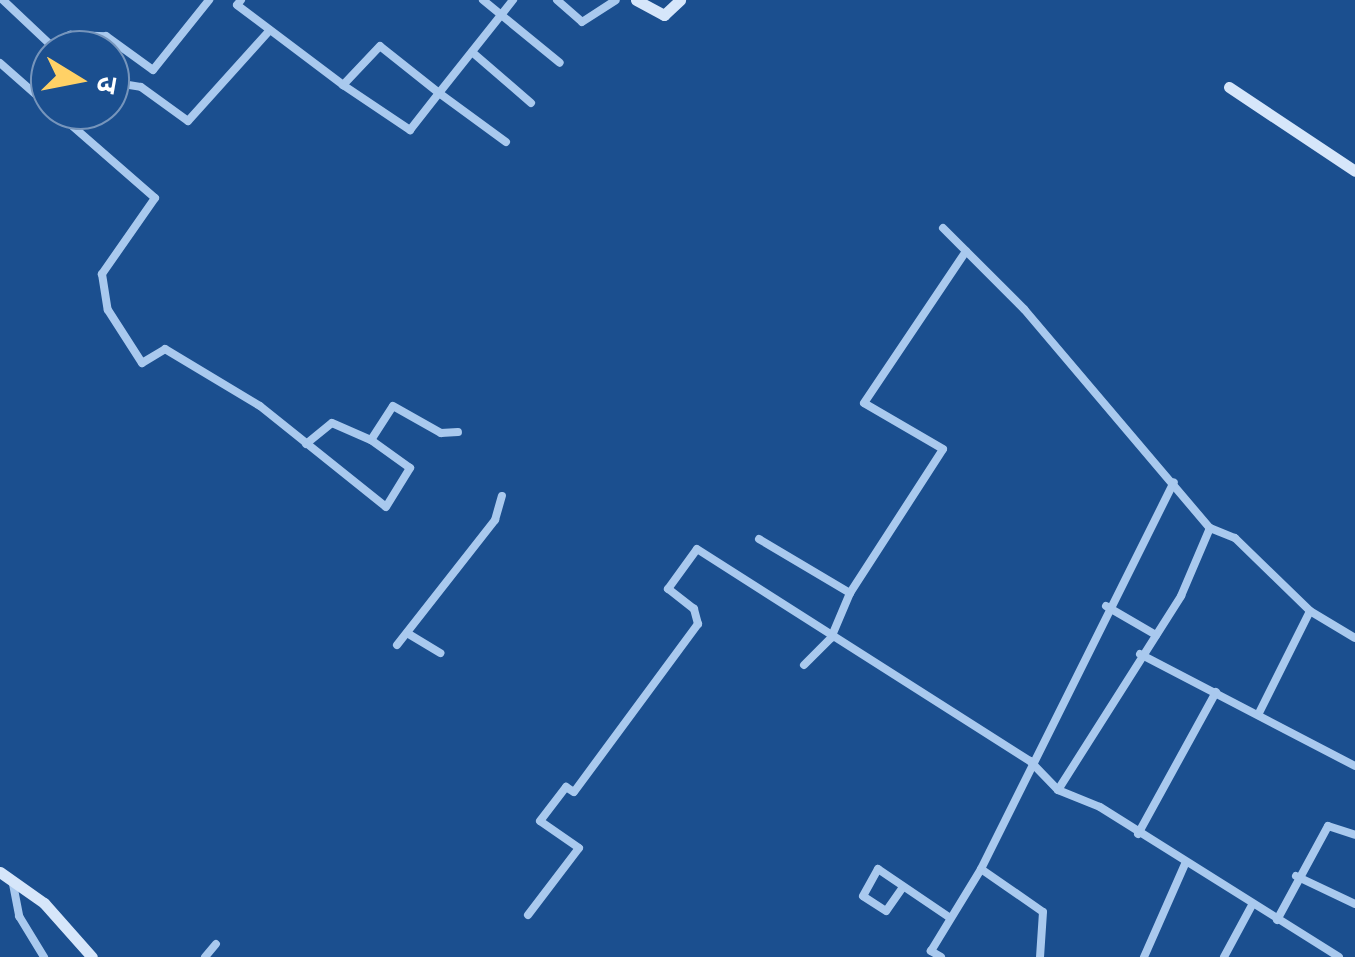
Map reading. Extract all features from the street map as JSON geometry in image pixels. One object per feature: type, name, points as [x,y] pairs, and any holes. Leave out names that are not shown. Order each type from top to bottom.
[{"type":"street","points":[[2,0],[56,50],[70,35],[106,36],[153,70],[209,0]]},
{"type":"street","points":[[484,0],[560,63]]},
{"type":"street","points":[[236,2],[343,85],[410,130],[513,0]]},
{"type":"street","points":[[557,0],[582,22],[616,0]]},
{"type":"street","points":[[636,0],[664,15],[680,0]]},
{"type":"street","points":[[130,85],[141,87],[188,121],[270,30]]},
{"type":"street","points":[[343,85],[380,46],[506,142]]},
{"type":"street","points":[[472,52],[530,103]]},
{"type":"street","points":[[0,63],[30,89]]},
{"type":"street","points":[[1230,87],[1355,172]]},
{"type":"street","points":[[78,130],[155,198],[102,274],[108,310],[128,348],[142,363],[165,348],[306,444],[386,507],[410,468],[370,440],[332,423],[306,444]]},
{"type":"street","points":[[943,228],[1174,482],[1210,528],[1234,538],[1310,612],[1355,638]]},
{"type":"street","points":[[804,666],[831,638],[850,593],[943,449],[864,403],[966,251]]},
{"type":"street","points":[[370,440],[394,406],[441,433],[458,432]]},
{"type":"street","points":[[941,957],[931,952],[981,869],[1106,606],[1174,482]]},
{"type":"street","points":[[397,644],[495,520],[502,496]]},
{"type":"street","points":[[1058,790],[1140,654],[1156,635],[1210,528]]},
{"type":"street","points":[[759,539],[850,593]]},
{"type":"street","points":[[528,915],[579,848],[540,821],[566,787],[574,792],[698,624],[694,608],[668,590],[697,550],[1030,761],[1058,790],[1138,834],[1339,957]]},
{"type":"street","points":[[1106,606],[1156,635]]},
{"type":"street","points":[[1259,713],[1310,612]]},
{"type":"street","points":[[407,633],[440,653]]},
{"type":"street","points":[[1140,654],[1355,766]]},
{"type":"street","points":[[1138,834],[1216,692]]},
{"type":"street","points":[[1278,920],[1296,876],[1328,826],[1355,835]]},
{"type":"street","points":[[1144,957],[1185,864]]},
{"type":"street","points":[[903,887],[886,911],[863,896],[878,869],[949,918]]},
{"type":"street","points":[[981,869],[1043,912],[1040,957]]},
{"type":"street","points":[[0,872],[44,902],[92,957]]},
{"type":"street","points":[[1296,876],[1355,904]]},
{"type":"street","points":[[13,884],[20,916],[44,957]]},
{"type":"street","points":[[1224,957],[1252,906]]},
{"type":"street","points":[[206,957],[216,944]]}]
